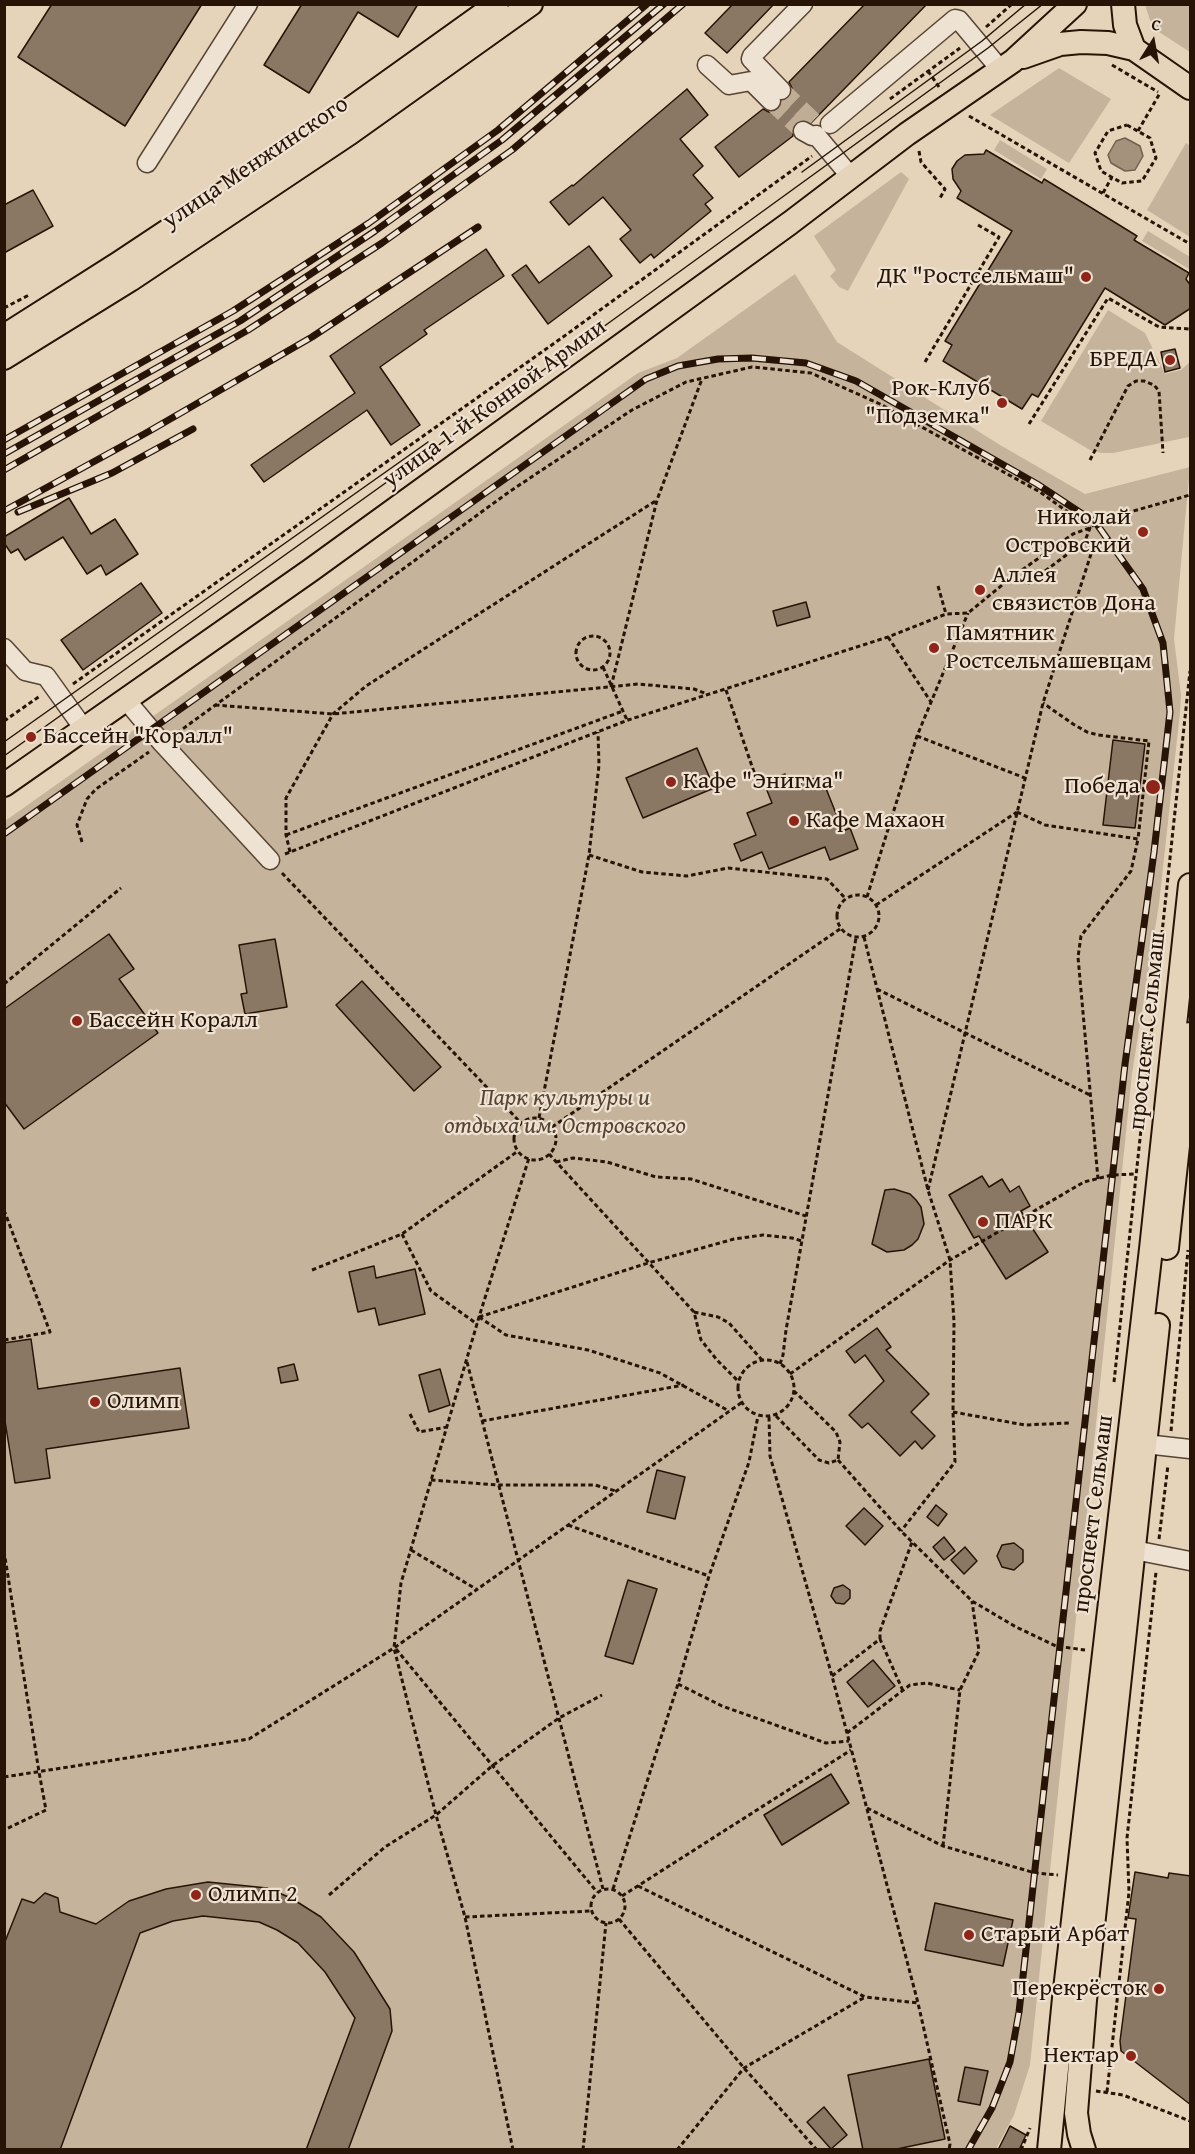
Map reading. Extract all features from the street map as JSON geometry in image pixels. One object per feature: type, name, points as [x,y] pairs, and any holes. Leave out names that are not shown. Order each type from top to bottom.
[{"type":"main road","name":"улица Менжинского","points":[[4,336],[119,263],[339,117],[497,4]]},
{"type":"main road","name":"улица Менжинского","points":[[4,358],[130,280],[350,133],[531,4]]},
{"type":"main road","name":"улица 1-й Конной Армии","points":[[4,785],[311,570],[916,128],[1007,65],[1074,4]]},
{"type":"main road","points":[[1123,4],[1125,25],[1134,50]]},
{"type":"main road","name":"улица 1-й Конной Армии","points":[[1007,65],[1060,44],[1108,43],[1134,50],[1191,88]]},
{"type":"main road","name":"проспект Сельмаш","points":[[1049,2150],[1191,885]]},
{"type":"main road","name":"проспект Сельмаш","points":[[1081,2142],[1076,2113],[1085,2000],[1145,1444],[1184,1163],[1190,1047]]},
{"type":"lane","points":[[147,163],[248,4]]},
{"type":"lane","points":[[707,65],[729,86],[753,79],[776,95],[751,59],[803,4]]},
{"type":"lane","points":[[851,177],[817,131],[955,19],[959,20],[974,38],[1007,65]]},
{"type":"lane","points":[[8,658],[24,671],[46,676],[84,729]]},
{"type":"lane","points":[[126,700],[162,743],[270,860]]},
{"type":"lane","points":[[1145,1444],[1191,1449]]},
{"type":"lane","points":[[1134,1550],[1191,1561]]},
{"type":"lane","points":[[1081,2142],[1096,2150]]},
{"type":"path","points":[[882,105],[974,38],[1012,4]]},
{"type":"path","points":[[1138,131],[1160,93]]},
{"type":"path","points":[[969,116],[1191,243]]},
{"type":"path","points":[[1127,125],[1150,138],[1156,158],[1142,181],[1122,183],[1112,177],[1101,171],[1095,153],[1108,130],[1127,125]]},
{"type":"path","points":[[4,721],[57,690],[554,344],[817,131]]},
{"type":"path","points":[[919,151],[921,162],[945,189],[939,200]]},
{"type":"path","points":[[1103,193],[1112,177]]},
{"type":"path","points":[[925,362],[999,237],[978,225]]},
{"type":"path","points":[[1029,424],[1108,298],[1159,327],[1191,329]]},
{"type":"path","points":[[82,842],[77,825],[87,799],[96,789],[509,492],[632,410],[686,382],[752,367],[811,373],[880,404],[1040,492],[1090,528]]},
{"type":"path","points":[[611,687],[657,500],[702,379]]},
{"type":"path","points":[[1090,460],[1128,386],[1136,381],[1154,385],[1159,391],[1163,453]]},
{"type":"path","points":[[867,897],[917,735],[968,613],[1012,577],[1073,534],[1105,519],[1191,495]]},
{"type":"path","points":[[290,852],[286,835],[286,798],[333,714],[366,686],[657,500]]},
{"type":"path","points":[[1012,577],[1029,583],[1085,541],[1090,528]]},
{"type":"path","points":[[928,1190],[1043,703],[1091,554],[1085,541]]},
{"type":"path","points":[[938,586],[945,614]]},
{"type":"path","points":[[521,1123],[270,860],[628,720],[888,637],[945,614],[968,613]]},
{"type":"path","points":[[588,636],[597,636],[606,641],[610,650],[609,660],[603,667],[593,670],[584,668],[577,660],[576,651],[579,642],[588,636]]},
{"type":"path","points":[[888,637],[931,702]]},
{"type":"path","points":[[603,667],[628,720]]},
{"type":"path","points":[[213,705],[333,714],[638,684],[694,689],[709,694]]},
{"type":"path","points":[[726,690],[757,781]]},
{"type":"path","points":[[1043,703],[1088,732],[1149,741],[1138,839],[1131,870],[1081,936],[1078,957],[1098,1179]]},
{"type":"path","points":[[286,835],[623,711]]},
{"type":"path","points":[[539,1118],[589,855],[599,765],[598,732]]},
{"type":"path","points":[[917,735],[1025,778]]},
{"type":"path","points":[[1017,812],[1045,825],[1138,839]]},
{"type":"path","points":[[876,904],[1017,812]]},
{"type":"path","points":[[589,855],[642,872],[687,876],[728,868],[827,879],[846,899]]},
{"type":"path","points":[[4,984],[121,888]]},
{"type":"path","points":[[854,896],[867,897],[876,904],[879,920],[876,928],[864,937],[856,938],[846,934],[840,928],[837,912],[840,904],[846,899],[854,896]]},
{"type":"path","points":[[552,1127],[840,928]]},
{"type":"path","points":[[864,937],[928,1190],[950,1260],[954,1322],[955,1462],[901,1531]]},
{"type":"path","points":[[780,1364],[856,938]]},
{"type":"path","points":[[877,989],[1090,1095]]},
{"type":"path","points":[[539,1118],[552,1127],[555,1141],[549,1154],[540,1159],[529,1158],[518,1151],[514,1136],[521,1123],[539,1118]]},
{"type":"path","points":[[312,1270],[402,1234],[518,1151]]},
{"type":"path","points":[[549,1154],[694,1312],[701,1340],[738,1381]]},
{"type":"path","points":[[513,2150],[465,1917],[436,1815],[394,1648],[401,1583],[479,1317],[529,1158]]},
{"type":"path","points":[[556,1162],[573,1158],[607,1162],[656,1177],[691,1179],[806,1216]]},
{"type":"path","points":[[790,1374],[950,1260],[1084,1182],[1112,1175],[1136,1174]]},
{"type":"path","points":[[4,1210],[50,1332],[4,1340]]},
{"type":"path","points":[[402,1234],[431,1291],[477,1324]]},
{"type":"path","points":[[479,1317],[648,1263],[734,1239],[763,1234],[802,1241]]},
{"type":"path","points":[[1189,1245],[1128,1838],[1129,1892],[1107,2092],[1141,2101],[1191,2121]]},
{"type":"path","points":[[694,1312],[707,1313],[729,1323],[762,1360]]},
{"type":"path","points":[[479,1317],[506,1335],[588,1350],[660,1373],[729,1412]]},
{"type":"path","points":[[467,1360],[603,1889]]},
{"type":"path","points":[[762,1360],[780,1364],[790,1374],[794,1384],[794,1391],[788,1406],[776,1416],[758,1416],[748,1411],[741,1403],[737,1392],[738,1381],[743,1371],[751,1364],[762,1360]]},
{"type":"path","points":[[482,1421],[684,1385]]},
{"type":"path","points":[[794,1391],[836,1432],[840,1442],[838,1460],[901,1531],[972,1601],[1016,1627],[1056,1646],[1085,1650]]},
{"type":"path","points":[[4,1777],[249,1739],[394,1648],[741,1403]]},
{"type":"path","points":[[953,1412],[1025,1425],[1069,1423]]},
{"type":"path","points":[[410,1414],[419,1432],[447,1427]]},
{"type":"path","points":[[613,1889],[678,1684],[709,1576],[749,1462],[758,1416]]},
{"type":"path","points":[[776,1416],[819,1460],[829,1463],[838,1460]]},
{"type":"path","points":[[769,1417],[770,1456],[832,1676],[918,2003],[950,2144],[949,2150]]},
{"type":"path","points":[[431,1480],[498,1485],[595,1485],[616,1491]]},
{"type":"path","points":[[568,1525],[709,1576]]},
{"type":"path","points":[[903,1691],[880,1639],[880,1631],[912,1542]]},
{"type":"path","points":[[411,1550],[477,1589]]},
{"type":"path","points":[[4,1551],[46,1810],[4,1830]]},
{"type":"path","points":[[944,1846],[960,1690],[979,1651],[972,1601]]},
{"type":"path","points":[[832,1676],[880,1639]]},
{"type":"path","points":[[394,1648],[597,1892]]},
{"type":"path","points":[[847,1733],[910,1686],[927,1683],[960,1690]]},
{"type":"path","points":[[678,1684],[722,1706],[826,1743],[849,1741]]},
{"type":"path","points":[[328,1895],[385,1847],[436,1815],[492,1766],[558,1718],[602,1695]]},
{"type":"path","points":[[622,1896],[851,1750]]},
{"type":"path","points":[[866,1808],[944,1846],[1035,1873],[1060,1875]]},
{"type":"path","points":[[638,1887],[865,1997],[918,2003]]},
{"type":"path","points":[[603,1889],[613,1889],[622,1896],[625,1908],[619,1919],[606,1923],[598,1920],[591,1911],[590,1903],[597,1892],[603,1889]]},
{"type":"path","points":[[465,1917],[591,1911]]},
{"type":"path","points":[[619,1919],[744,2068],[817,2150]]},
{"type":"path","points":[[583,2150],[606,1923]]},
{"type":"path","points":[[677,2150],[744,2068],[865,1997]]},
{"type":"green space","points":[[1145,5],[1190,5],[1190,52],[1159,32],[1150,20]]},
{"type":"green space","points":[[1059,68],[1111,99],[1069,163],[990,115]]},
{"type":"green space","points":[[1000,140],[1047,169],[1041,179],[994,150]]},
{"type":"green space","points":[[1186,143],[1190,146],[1190,237],[1147,210]]},
{"type":"green space","points":[[901,172],[909,179],[848,291],[839,287],[830,276],[836,270],[814,236]]},
{"type":"green space","points":[[1148,231],[1190,257],[1189,269],[1142,241]]},
{"type":"green space","name":"Парк культуры и отдыха им. Островского","points":[[795,274],[837,342],[1000,445],[1085,494],[1190,467],[1174,639],[1181,695],[1180,712],[1159,904],[1132,1074],[1030,2065],[1014,2115],[996,2149],[5,2149],[5,821],[638,373],[677,358]]},
{"type":"green space","points":[[1108,310],[1145,333],[1165,374],[1181,370],[1190,362],[1189,437],[1113,453],[1101,453],[1090,450],[1041,421]]},
{"type":"shaded area","points":[[1125,138],[1140,146],[1143,156],[1135,170],[1125,171],[1111,163],[1108,155],[1116,141]]},
{"type":"building","points":[[52,4],[202,4],[125,126],[18,57]]},
{"type":"building","points":[[302,4],[418,4],[398,37],[358,12],[309,93],[264,65]]},
{"type":"building","points":[[733,4],[774,4],[727,53],[705,33]]},
{"type":"building","points":[[865,4],[927,4],[811,123],[803,120],[797,122],[793,126],[793,136],[739,177],[715,147],[763,109],[769,112],[778,109],[782,101],[792,94],[789,82]]},
{"type":"building","points":[[687,89],[708,115],[680,139],[703,166],[693,175],[713,198],[705,204],[711,211],[654,258],[651,254],[640,263],[620,239],[631,230],[603,197],[569,225],[550,202],[573,186]]},
{"type":"building","name":"ДК \"Ростсельмаш\"","points":[[986,150],[1042,183],[1044,179],[1137,236],[1134,240],[1189,273],[1186,279],[1191,286],[1191,308],[1165,325],[1105,288],[1038,397],[1032,394],[1022,409],[943,361],[952,345],[945,341],[1012,231],[957,198],[961,191],[953,179],[952,169],[965,155],[984,154]]},
{"type":"building","points":[[33,190],[53,226],[4,253],[4,205]]},
{"type":"building","points":[[589,246],[612,276],[548,324],[512,275],[526,265],[539,283]]},
{"type":"building","points":[[486,249],[504,276],[424,330],[427,334],[380,367],[420,425],[391,445],[367,410],[264,482],[251,465],[355,393],[330,356]]},
{"type":"building","name":"БРЕДА","points":[[1175,349],[1180,368],[1165,372],[1161,352]]},
{"type":"building","points":[[69,498],[91,534],[115,519],[138,554],[106,575],[101,565],[87,574],[63,537],[25,560],[18,549],[11,553],[4,543],[4,537]]},
{"type":"building","points":[[141,583],[162,613],[83,670],[61,640]]},
{"type":"building","points":[[806,602],[810,617],[777,626],[773,611]]},
{"type":"building","points":[[1113,740],[1145,744],[1135,828],[1103,825]]},
{"type":"building","points":[[697,748],[714,788],[643,818],[626,778]]},
{"type":"building","name":"Кафе Махаон","points":[[785,774],[790,787],[821,776],[843,831],[850,828],[858,849],[830,860],[825,847],[769,869],[762,852],[741,861],[734,844],[756,835],[747,813],[772,803],[764,783]]},
{"type":"building","name":"Бассейн Коралл","points":[[109,934],[134,969],[119,979],[158,1033],[24,1129],[4,1102],[4,1009]]},
{"type":"building","points":[[275,939],[287,1007],[245,1014],[241,994],[247,993],[239,945]]},
{"type":"building","points":[[362,981],[441,1067],[414,1091],[336,1005]]},
{"type":"building","points":[[982,1176],[989,1187],[1002,1179],[1010,1192],[1019,1186],[1030,1206],[1021,1211],[1048,1252],[1006,1279],[979,1236],[974,1238],[949,1195]]},
{"type":"building","points":[[894,1189],[910,1194],[916,1200],[921,1207],[924,1224],[918,1239],[912,1245],[904,1250],[887,1252],[872,1244],[885,1190]]},
{"type":"building","points":[[374,1266],[376,1278],[415,1269],[425,1314],[379,1325],[375,1308],[358,1312],[349,1272]]},
{"type":"building","points":[[877,1328],[891,1347],[886,1350],[929,1394],[911,1412],[935,1436],[922,1449],[915,1441],[900,1456],[868,1423],[862,1428],[849,1415],[884,1381],[865,1355],[855,1363],[846,1351]]},
{"type":"building","name":"Олимп","points":[[31,1339],[38,1389],[180,1368],[189,1428],[46,1449],[50,1478],[15,1483],[4,1415],[4,1343]]},
{"type":"building","points":[[294,1364],[298,1380],[281,1383],[278,1368]]},
{"type":"building","points":[[440,1369],[450,1405],[429,1412],[419,1375]]},
{"type":"building","points":[[657,1470],[685,1477],[675,1519],[647,1512]]},
{"type":"building","points":[[936,1505],[947,1514],[938,1526],[927,1517]]},
{"type":"building","points":[[864,1508],[883,1526],[865,1545],[846,1526]]},
{"type":"building","points":[[944,1537],[955,1551],[944,1560],[933,1547]]},
{"type":"building","points":[[1014,1543],[1023,1550],[1023,1562],[1014,1570],[1002,1567],[997,1556],[1002,1545]]},
{"type":"building","points":[[965,1547],[977,1561],[964,1574],[951,1560]]},
{"type":"building","points":[[628,1580],[657,1589],[633,1664],[605,1656]]},
{"type":"building","points":[[843,1585],[850,1590],[850,1598],[844,1604],[836,1603],[831,1596],[834,1588]]},
{"type":"building","points":[[873,1660],[895,1686],[868,1707],[847,1682]]},
{"type":"building","points":[[831,1774],[849,1803],[782,1845],[764,1815]]},
{"type":"building","name":"Перекрёсток","points":[[1135,1872],[1168,1878],[1169,1873],[1191,1876],[1191,2105],[1121,2051],[1120,2041],[1136,1919],[1128,1918]]},
{"type":"building","points":[[208,1882],[267,1888],[291,1898],[321,1917],[354,1952],[390,2009],[392,2031],[348,2150],[306,2150],[355,2018],[325,1972],[298,1943],[259,1922],[203,1916],[173,1921],[140,1933],[60,2150],[4,2150],[4,1944],[22,1899],[34,1903],[45,1893],[58,1898],[60,1912],[96,1924],[129,1901],[166,1889]]},
{"type":"building","name":"Старый Арбат","points":[[935,1903],[1013,1920],[1003,1966],[925,1950]]},
{"type":"building","points":[[929,2059],[945,2139],[892,2150],[863,2150],[848,2075]]},
{"type":"building","points":[[965,2067],[988,2071],[980,2105],[958,2101]]},
{"type":"building","points":[[824,2107],[847,2135],[831,2149],[807,2122]]},
{"type":"building","points":[[1010,2126],[1026,2135],[1019,2150],[998,2150]]},
{"type":"tunnel","points":[[781,90],[813,121]]},
{"type":"tunnel","points":[[771,101],[803,131]]},
{"type":"tram line","points":[[802,172],[982,41],[1026,4]]},
{"type":"tram line","points":[[4,756],[570,351],[988,48],[1043,4]]},
{"type":"tram line","points":[[4,742],[428,442]]},
{"type":"railway","points":[[4,440],[233,311],[369,223],[498,130],[647,4]]},
{"type":"railway","points":[[4,454],[240,321],[375,231],[502,140],[664,4]]},
{"type":"railway","points":[[4,470],[248,330],[382,243],[512,150],[683,4]]},
{"type":"railway","points":[[4,511],[146,433],[312,337],[478,227]]},
{"type":"railway","points":[[4,834],[646,379],[678,366],[718,359],[752,358],[806,363],[856,381],[1037,484],[1096,523],[1143,589],[1163,643],[1170,712],[1154,852],[1125,1064],[1019,2012],[1010,2062],[992,2108],[968,2150]]},
{"type":"railway","points":[[18,512],[112,473],[193,429]]},
{"type":"place","name":"ДК \"Ростсельмаш\"","points":[[1086,277]]},
{"type":"place","name":"БРЕДА","points":[[1170,360]]},
{"type":"place","name":"Рок-Клуб \"Подземка\"","points":[[1002,403]]},
{"type":"place","name":"Николай Островский","points":[[1143,532]]},
{"type":"place","name":"Аллея связистов Дона","points":[[980,590]]},
{"type":"place","name":"Памятник Ростсельмашевцам","points":[[934,648]]},
{"type":"place","name":"Бассейн \"Коралл\"","points":[[31,737]]},
{"type":"place","name":"Кафе \"Энигма\"","points":[[671,782]]},
{"type":"place","name":"Победа","points":[[1153,787]]},
{"type":"place","name":"Кафе Махаон","points":[[794,821]]},
{"type":"place","name":"Бассейн Коралл","points":[[77,1021]]},
{"type":"place","name":"ПАРК","points":[[983,1222]]},
{"type":"place","name":"Олимп","points":[[95,1402]]},
{"type":"place","name":"Олимп 2","points":[[196,1895]]},
{"type":"place","name":"Старый Арбат","points":[[969,1935]]},
{"type":"place","name":"Перекрёсток","points":[[1159,1989]]},
{"type":"place","name":"Нектар","points":[[1131,2056]]}]
